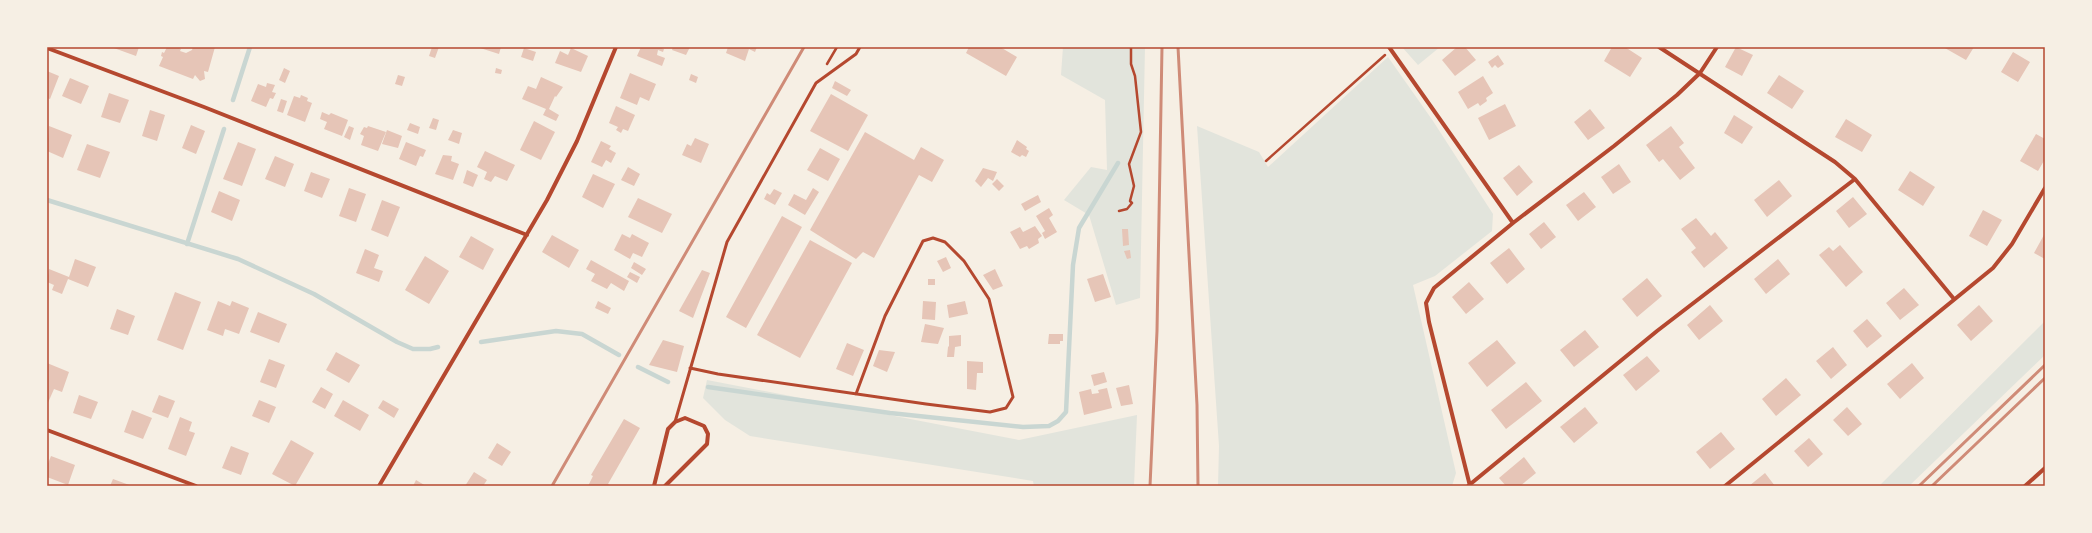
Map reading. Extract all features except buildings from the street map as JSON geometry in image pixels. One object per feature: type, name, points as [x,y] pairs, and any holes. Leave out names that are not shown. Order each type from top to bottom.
[{"type":"street","points":[[380,486],[527,235],[577,141],[616,47]]},
{"type":"street","points":[[1659,47],[1836,162],[1856,179],[1954,299]]},
{"type":"street","points":[[1717,47],[1700,73],[1677,95],[1614,146],[1513,223],[1434,288],[1426,303],[1430,326],[1469,486],[1657,331],[1856,179]]},
{"type":"street","points":[[47,48],[204,107],[527,235]]},
{"type":"street","points":[[1391,48],[1513,223]]},
{"type":"street","points":[[1725,486],[1993,268],[2012,244],[2045,188]]},
{"type":"street","points":[[654,486],[668,429],[675,422],[684,418],[704,426],[708,434],[706,444],[665,486]]},
{"type":"street","points":[[47,430],[196,486]]},
{"type":"street","points":[[2025,486],[2045,468]]},
{"type":"lane","points":[[675,422],[727,242],[816,83],[856,54],[860,47]]},
{"type":"lane","points":[[690,368],[718,374],[856,394],[990,412],[1006,408],[1013,397],[990,299],[964,260],[945,242],[933,238],[923,241],[885,316],[856,394]]},
{"type":"path","points":[[1119,211],[1127,209],[1132,203],[1130,201],[1134,186],[1129,164],[1140,132],[1135,76],[1131,64],[1131,47]]},
{"type":"path","points":[[1266,161],[1391,48]]},
{"type":"shaded area","points":[[1063,47],[1145,47],[1140,298],[1116,305],[1089,215],[1064,200],[1091,167],[1107,170],[1105,100],[1061,75]]},
{"type":"shaded area","points":[[1402,47],[1440,47],[1418,65]]},
{"type":"shaded area","points":[[1388,57],[1433,121],[1493,214],[1492,231],[1435,276],[1413,285],[1456,473],[1452,486],[1218,486],[1219,446],[1197,126],[1259,152],[1268,167]]},
{"type":"shaded area","points":[[2045,321],[2045,355],[1909,486],[1879,486]]},
{"type":"shaded area","points":[[707,380],[1019,440],[1137,415],[1134,486],[1034,486],[1033,481],[750,436],[725,420],[703,398]]},
{"type":"waterway","points":[[233,100],[250,47]]},
{"type":"waterway","points":[[187,244],[224,129]]},
{"type":"waterway","points":[[708,387],[890,413],[1023,427],[1049,426],[1058,421],[1066,412],[1073,265],[1079,228],[1118,163]]},
{"type":"waterway","points":[[47,200],[238,259],[314,294],[397,342],[413,349],[430,349],[438,347]]},
{"type":"waterway","points":[[481,342],[556,331],[582,334],[619,355]]},
{"type":"waterway","points":[[638,367],[668,382]]},
{"type":"railway","points":[[552,486],[804,47]]},
{"type":"railway","points":[[1150,486],[1157,331],[1162,47]]},
{"type":"railway","points":[[1178,47],[1197,405],[1198,486]]},
{"type":"railway","points":[[1919,486],[2045,365]]},
{"type":"railway","points":[[1932,486],[2045,378]]}]
